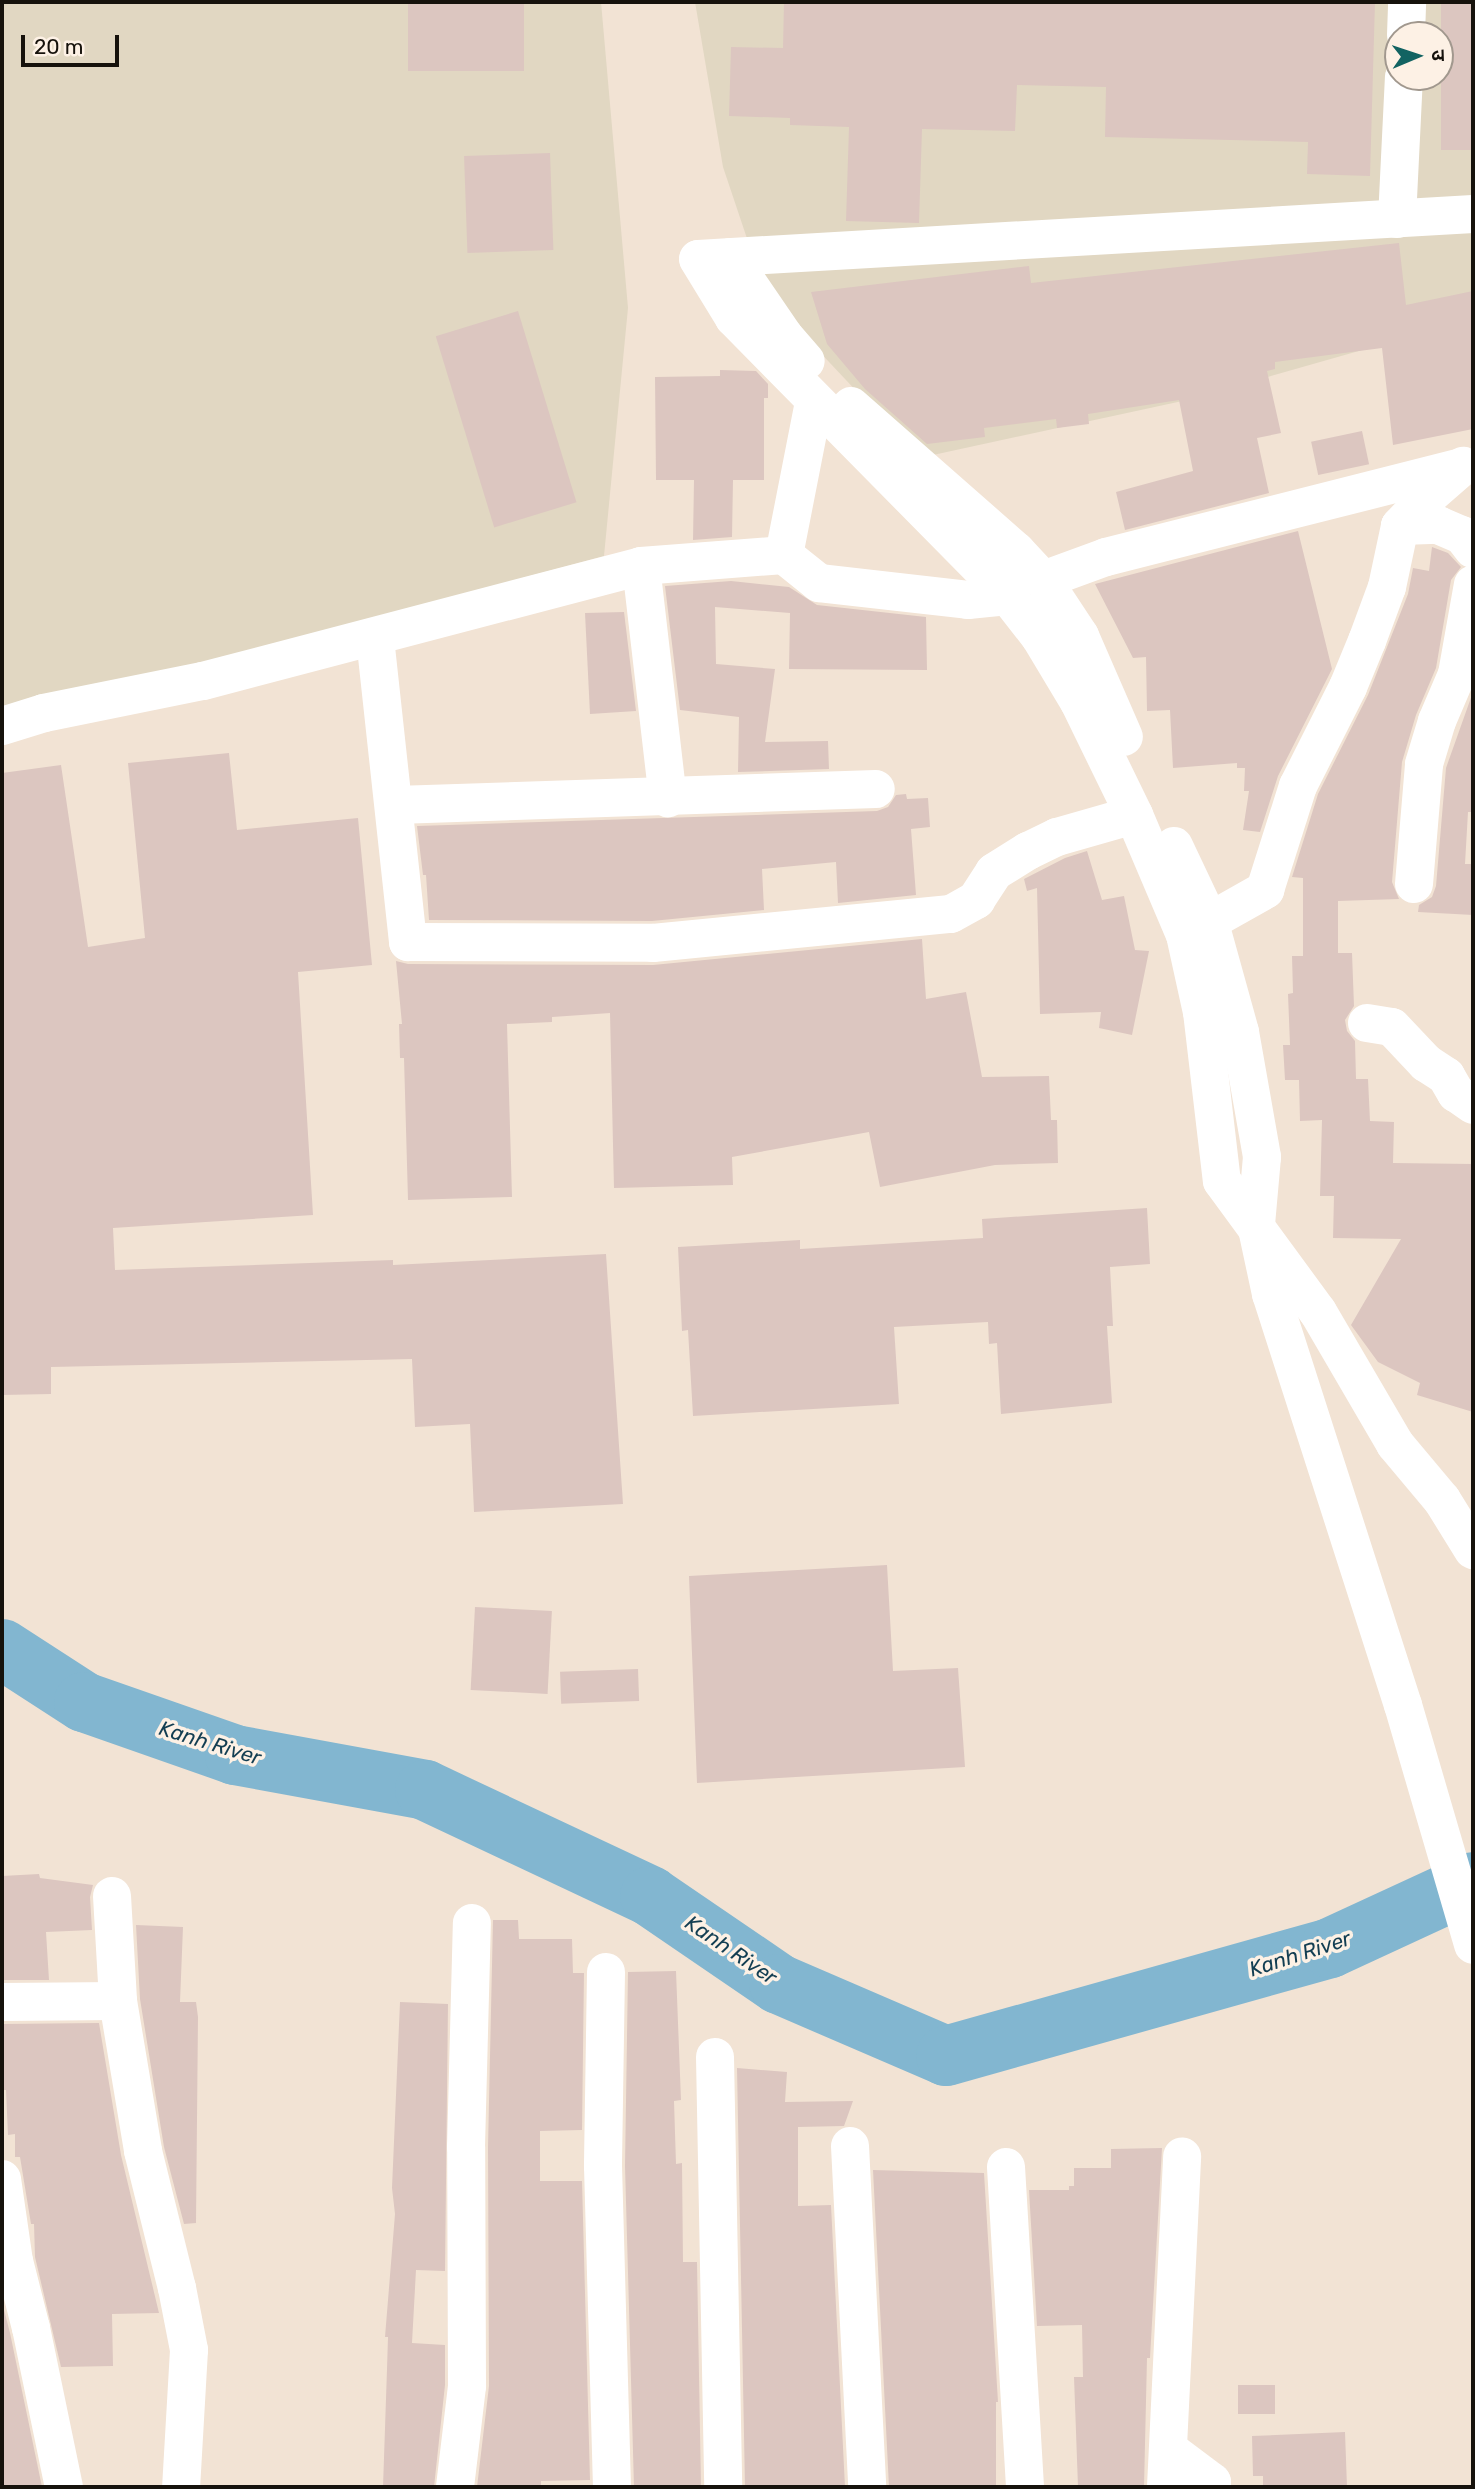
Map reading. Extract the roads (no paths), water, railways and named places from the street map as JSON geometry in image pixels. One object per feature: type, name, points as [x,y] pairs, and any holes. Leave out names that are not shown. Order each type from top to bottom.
[{"type":"street","points":[[1406,21],[1407,2]]},
{"type":"street","points":[[1397,219],[1403,91]]},
{"type":"street","points":[[714,258],[1473,214]]},
{"type":"street","points":[[714,258],[734,318],[1007,596],[1040,637],[1079,702],[1134,815],[1197,928]]},
{"type":"street","points":[[714,258],[829,387],[1016,551],[1043,580],[1080,636],[1197,928],[1202,1012],[1222,1181],[1318,1312],[1395,1444],[1457,1495],[1473,1550]]},
{"type":"street","points":[[784,555],[814,402]]},
{"type":"street","points":[[1043,580],[1106,556],[1468,464]]},
{"type":"street","points":[[1197,928],[1265,890],[1298,786],[1349,687],[1367,641],[1387,587],[1400,526],[1424,500],[1468,464]]},
{"type":"street","points":[[1400,526],[1438,525],[1462,535],[1472,545]]},
{"type":"street","points":[[2,726],[44,713],[203,681],[375,638],[642,566],[784,555],[819,583],[968,600],[1007,596]]},
{"type":"street","points":[[642,566],[668,798]]},
{"type":"street","points":[[1414,884],[1424,764],[1437,720],[1465,675],[1473,584]]},
{"type":"street","points":[[375,638],[396,805],[408,942],[653,943],[951,914],[976,900],[994,872],[1028,851],[1057,837],[1134,815]]},
{"type":"street","points":[[396,805],[876,789]]},
{"type":"street","points":[[1367,1023],[1392,1027],[1426,1063],[1446,1076],[1456,1093],[1473,1105]]},
{"type":"street","points":[[1256,1224],[1271,1294],[1403,1705],[1473,1945]]},
{"type":"street","points":[[112,1896],[118,2001],[143,2151],[177,2288],[189,2350],[181,2487]]},
{"type":"street","points":[[455,2487],[467,2386],[466,2147],[472,1923]]},
{"type":"street","points":[[606,1972],[603,2166],[612,2487]]},
{"type":"street","points":[[2,2002],[118,2001]]},
{"type":"street","points":[[715,2057],[723,2487]]},
{"type":"street","points":[[850,2146],[867,2487]]},
{"type":"street","points":[[1166,2487],[1182,2156]]},
{"type":"street","points":[[1006,2167],[1025,2487]]},
{"type":"street","points":[[2,2179],[14,2262],[31,2328],[64,2487]]},
{"type":"street","points":[[1168,2449],[1212,2482],[1212,2487]]},
{"type":"waterway","name":"Kanh River","points":[[2,1649],[84,1702],[235,1755],[425,1790],[650,1896],[779,1984],[946,2056],[1330,1948],[1473,1882]]}]
